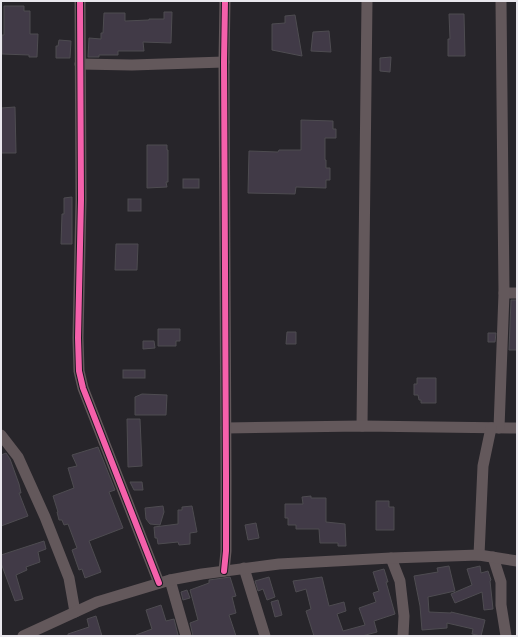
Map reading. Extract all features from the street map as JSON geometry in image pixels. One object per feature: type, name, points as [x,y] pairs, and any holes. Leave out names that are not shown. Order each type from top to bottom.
[{"type":"street","points":[[80,1],[81,200],[78,338],[79,371],[83,388],[186,636]]},
{"type":"street","points":[[224,571],[226,551],[225,1]]},
{"type":"street","points":[[362,426],[367,1]]},
{"type":"street","points":[[479,555],[484,466],[495,428],[504,293],[501,1]]},
{"type":"street","points":[[80,64],[132,65],[224,62]]},
{"type":"street","points":[[504,293],[517,293]]},
{"type":"street","points":[[226,428],[362,426],[517,428]]},
{"type":"street","points":[[1,435],[18,457],[45,517],[69,578],[76,612]]},
{"type":"street","points":[[23,636],[97,602],[164,581],[224,571],[279,564],[391,558],[479,555],[517,561]]},
{"type":"street","points":[[493,557],[501,582],[501,604],[506,636]]},
{"type":"street","points":[[391,558],[400,581],[404,616],[403,636]]},
{"type":"street","points":[[244,568],[265,636]]},
{"type":"building","points":[[4,6],[24,6],[24,11],[30,11],[30,34],[38,34],[37,57],[29,57],[29,55],[2,54],[2,35],[4,35]]},
{"type":"building","points":[[164,12],[172,12],[171,43],[143,42],[144,51],[118,51],[118,55],[99,55],[99,57],[88,57],[89,38],[101,39],[101,33],[103,33],[104,13],[125,13],[125,21],[164,19]]},
{"type":"building","points":[[449,14],[464,14],[465,56],[448,56],[448,39],[450,39]]},
{"type":"building","points":[[295,15],[302,56],[272,50],[272,24],[285,23],[285,16]]},
{"type":"building","points":[[329,31],[331,52],[311,51],[313,32]]},
{"type":"building","points":[[59,40],[71,41],[70,58],[56,58],[56,46],[58,46]]},
{"type":"building","points":[[391,57],[390,72],[380,71],[380,58]]},
{"type":"building","points":[[15,107],[16,153],[1,153],[1,108]]},
{"type":"building","points":[[301,120],[333,121],[333,129],[336,129],[336,138],[325,138],[326,168],[330,168],[330,180],[326,180],[326,188],[296,187],[295,194],[248,193],[249,151],[278,152],[279,150],[301,150]]},
{"type":"building","points":[[147,145],[167,145],[167,187],[147,188]]},
{"type":"building","points":[[183,179],[199,179],[199,188],[183,188]]},
{"type":"building","points":[[72,197],[72,244],[61,244],[64,198]]},
{"type":"building","points":[[128,199],[141,199],[141,211],[128,211]]},
{"type":"building","points":[[116,244],[138,244],[137,270],[115,270]]},
{"type":"building","points":[[511,300],[517,300],[517,350],[509,350]]},
{"type":"building","points":[[158,329],[180,329],[180,341],[176,341],[176,346],[158,346]]},
{"type":"building","points":[[287,332],[296,332],[296,344],[286,344]]},
{"type":"building","points":[[488,333],[496,333],[495,342],[488,342]]},
{"type":"building","points":[[143,341],[154,341],[155,348],[143,349]]},
{"type":"building","points":[[123,370],[145,370],[145,378],[123,378]]},
{"type":"building","points":[[417,378],[436,378],[436,403],[421,403],[418,395],[414,395],[414,384],[417,384]]},
{"type":"building","points":[[142,394],[167,395],[166,415],[135,415],[135,397]]},
{"type":"building","points":[[127,419],[140,419],[142,466],[128,467]]},
{"type":"building","points":[[98,447],[115,490],[109,492],[123,528],[89,541],[101,572],[85,578],[82,569],[79,570],[72,550],[77,548],[68,524],[64,525],[62,520],[59,520],[53,496],[74,488],[68,468],[77,466],[72,455]]},
{"type":"building","points":[[6,453],[10,459],[19,484],[21,493],[19,493],[28,516],[1,526],[1,455]]},
{"type":"building","points":[[130,482],[142,482],[143,490],[134,490]]},
{"type":"building","points":[[311,496],[311,498],[326,498],[326,522],[345,524],[346,546],[338,546],[338,543],[320,543],[319,529],[296,529],[296,525],[288,525],[288,518],[285,518],[285,504],[303,504],[302,497]]},
{"type":"building","points":[[376,501],[389,501],[389,507],[394,507],[394,530],[376,530]]},
{"type":"building","points":[[163,506],[164,512],[160,525],[150,524],[146,519],[145,508]]},
{"type":"building","points":[[192,506],[197,532],[190,533],[190,544],[179,545],[178,542],[158,544],[157,538],[155,538],[154,527],[178,524],[178,510],[182,510],[182,507]]},
{"type":"building","points":[[256,523],[259,538],[248,540],[245,525]]},
{"type":"building","points":[[44,541],[46,549],[38,552],[40,562],[26,567],[27,570],[16,575],[23,599],[15,601],[1,563],[1,555]]},
{"type":"building","points":[[449,566],[455,591],[428,597],[429,612],[451,612],[485,620],[481,636],[472,634],[473,629],[447,623],[447,628],[422,630],[420,606],[414,576],[438,572],[437,568]]},
{"type":"building","points":[[480,566],[481,573],[488,571],[491,580],[493,609],[484,610],[482,592],[455,603],[451,594],[472,585],[467,569]]},
{"type":"building","points":[[384,569],[395,614],[374,621],[377,632],[362,636],[314,636],[306,611],[311,609],[306,589],[296,592],[293,581],[322,577],[329,606],[344,602],[346,611],[337,614],[343,631],[365,625],[359,608],[376,602],[373,593],[379,591],[373,572]]},
{"type":"building","points":[[230,577],[236,596],[232,597],[236,613],[229,615],[236,636],[193,636],[190,623],[198,620],[190,590],[209,583],[209,580]]},
{"type":"building","points":[[269,577],[275,597],[267,600],[263,589],[258,591],[255,581]]},
{"type":"building","points":[[187,590],[190,598],[183,600],[181,592]]},
{"type":"building","points":[[278,600],[282,615],[275,617],[271,602]]},
{"type":"building","points":[[161,605],[166,621],[174,619],[178,635],[136,636],[152,629],[146,610]]},
{"type":"building","points":[[96,616],[102,636],[68,636],[68,634],[89,627],[87,619]]},
{"type":"cycle path","points":[[80,1],[81,200],[78,338],[79,371],[83,388],[159,583]]},
{"type":"cycle path","points":[[224,571],[226,551],[225,1]]}]
